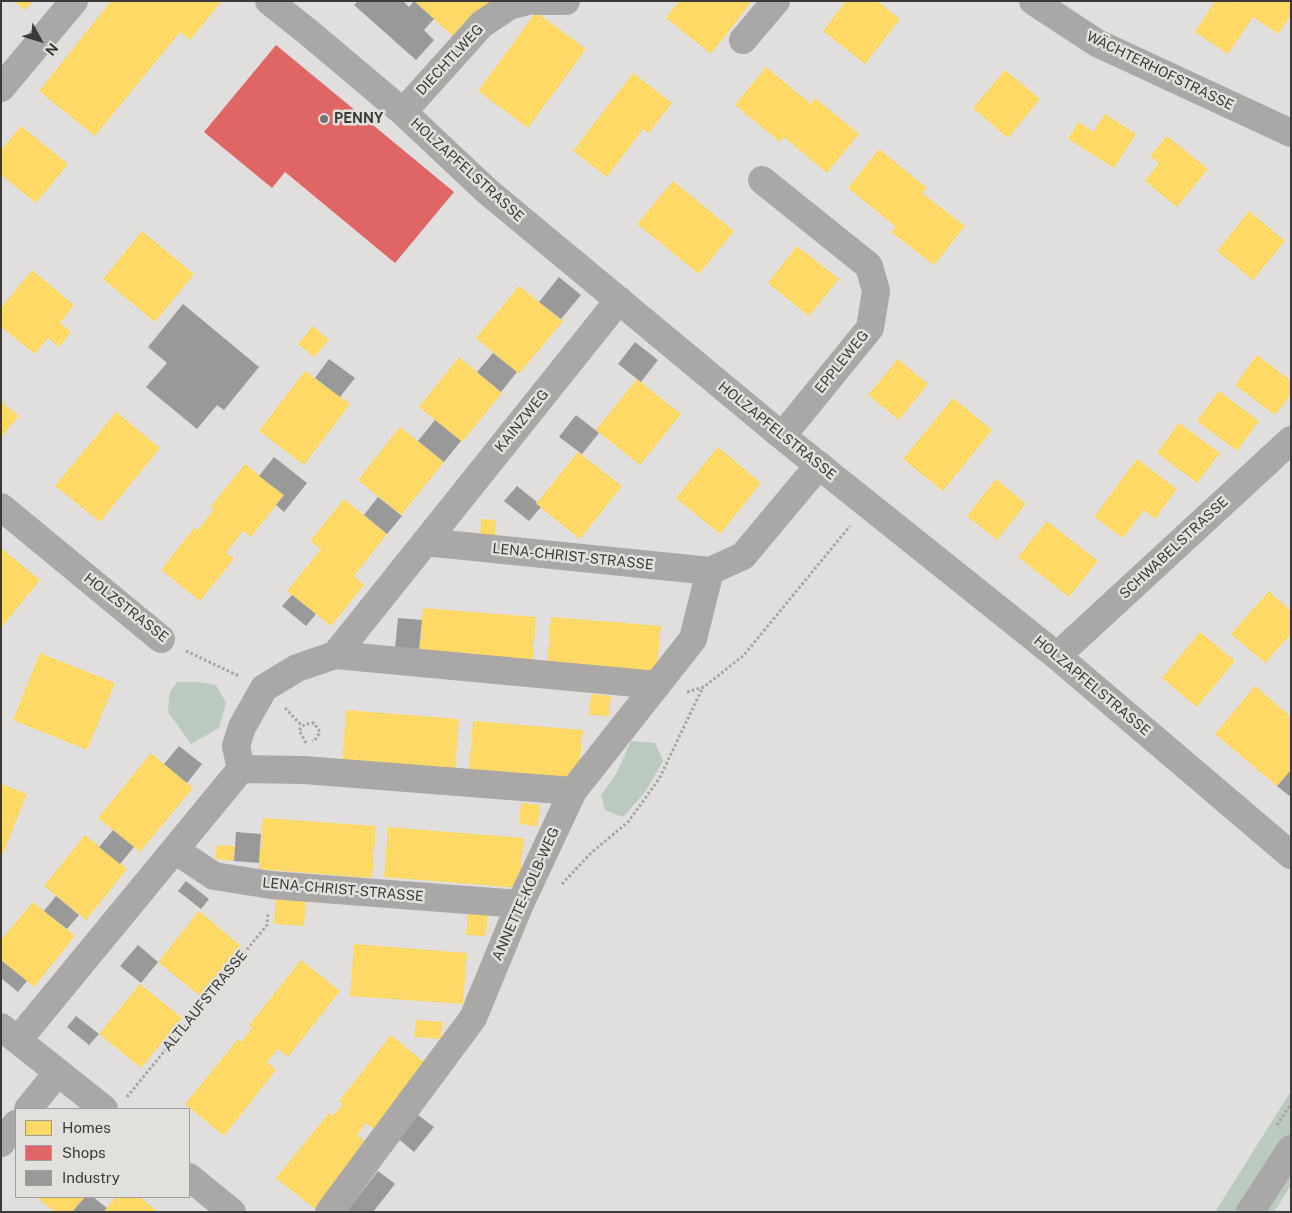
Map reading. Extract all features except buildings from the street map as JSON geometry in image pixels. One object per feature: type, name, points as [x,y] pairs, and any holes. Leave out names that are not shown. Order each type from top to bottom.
[{"type":"street","points":[[1,88],[74,1]]},
{"type":"street","name":"HOLZAPFELSTRASSE","points":[[268,1],[308,32],[402,112],[487,191],[782,436],[1057,656],[1291,855]]},
{"type":"street","name":"DIECHTLWEG","points":[[402,112],[482,24],[509,6],[528,1]]},
{"type":"street","points":[[535,1],[566,1]]},
{"type":"street","points":[[743,40],[776,1]]},
{"type":"street","name":"WÄCHTERHOFSTRASSE","points":[[1033,1],[1097,43],[1291,133]]},
{"type":"street","name":"EPPLEWEG","points":[[762,180],[870,266],[876,291],[870,328],[782,436]]},
{"type":"street","name":"KAINZWEG","points":[[426,542],[619,300]]},
{"type":"street","name":"SCHWABELSTRASSE","points":[[1057,656],[1291,440]]},
{"type":"street","points":[[710,571],[743,556],[819,466]]},
{"type":"street","name":"HOLZSTRASSE","points":[[1,507],[161,639]]},
{"type":"street","points":[[335,655],[426,542]]},
{"type":"street","name":"LENA-CHRIST-STRASSE","points":[[426,542],[710,571]]},
{"type":"street","name":"ANNETTE-KOLB-WEG","points":[[329,1212],[473,1018],[520,904],[573,791],[668,690],[693,639],[710,571]]},
{"type":"street","points":[[241,769],[236,746],[242,727],[264,688],[296,668],[335,655],[668,690]]},
{"type":"street","points":[[241,769],[304,770],[573,791]]},
{"type":"street","points":[[114,1106],[58,1072],[10,1034],[174,850],[241,769]]},
{"type":"street","name":"LENA-CHRIST-STRASSE","points":[[174,850],[214,876],[271,885],[520,904]]},
{"type":"street","points":[[29,1108],[58,1072]]},
{"type":"street","points":[[1,1143],[15,1125]]},
{"type":"street","points":[[1250,1212],[1291,1149]]},
{"type":"street","points":[[190,1178],[232,1212]]},
{"type":"path","points":[[560,886],[591,853],[628,822],[659,780],[704,687],[744,655],[868,504]]},
{"type":"path","name":"HOLZSTRASSE","points":[[161,639],[264,688]]},
{"type":"path","points":[[668,690],[704,687]]},
{"type":"path","points":[[287,710],[302,726]]},
{"type":"path","points":[[314,723],[320,732],[316,740],[306,743],[299,730],[302,726],[314,723]]},
{"type":"path","name":"ALTLAUFSTRASSE","points":[[114,1106],[267,926],[271,885]]},
{"type":"shaded area","points":[[177,682],[198,682],[216,685],[226,703],[219,728],[191,744],[168,712],[170,692]]},
{"type":"shaded area","points":[[631,741],[655,743],[663,761],[646,791],[623,817],[605,810],[601,795],[616,774]]},
{"type":"shaded area","points":[[1291,1091],[1291,1185],[1274,1212],[1215,1212]]},
{"type":"place","name":"PENNY","points":[[324,119]]}]
